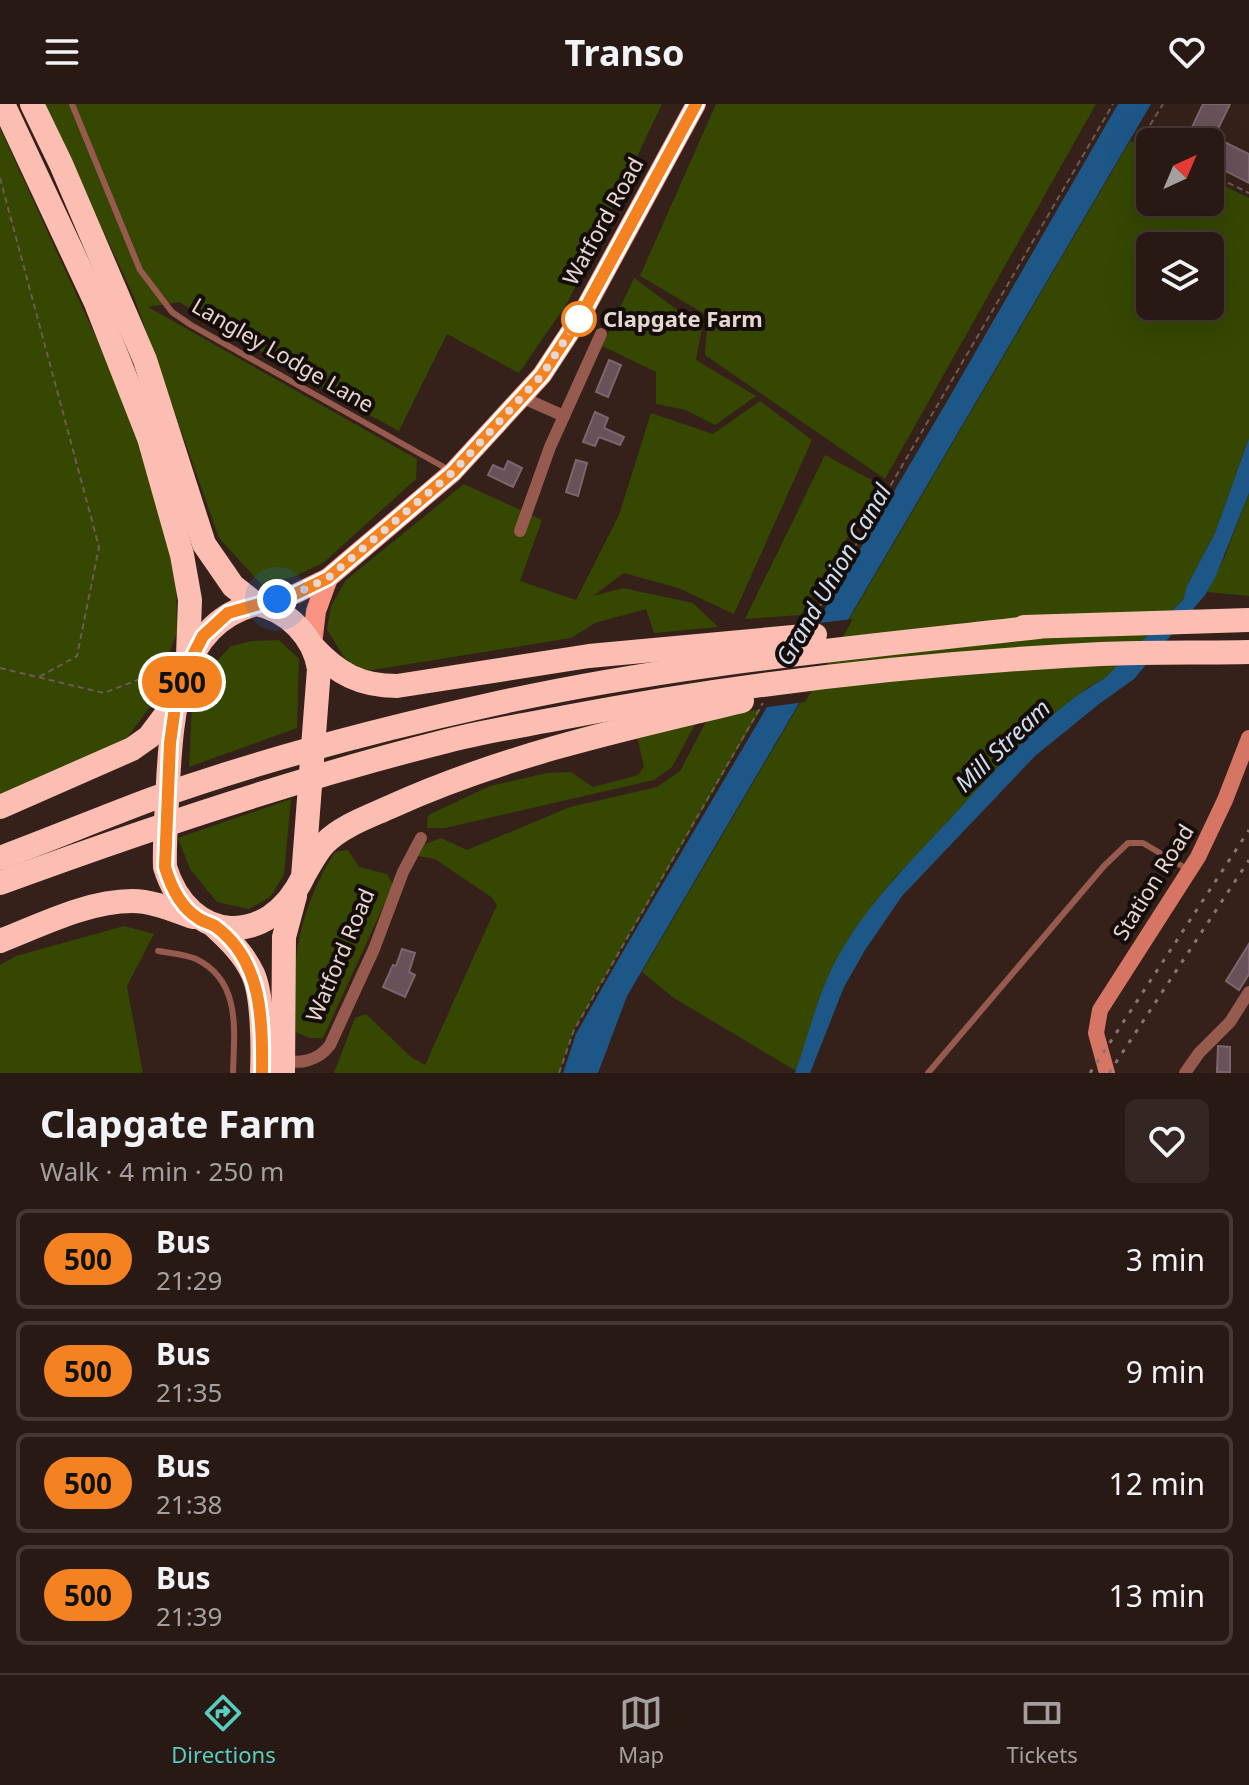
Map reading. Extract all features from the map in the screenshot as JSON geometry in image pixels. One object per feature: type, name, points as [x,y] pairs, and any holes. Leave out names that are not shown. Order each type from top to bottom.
[{"type":"highway","points":[[3,104],[96,303],[149,438],[172,513],[190,600],[187,667]]},
{"type":"highway","points":[[32,104],[145,360],[204,544],[233,586],[258,604],[288,618],[344,675],[375,686],[423,683],[589,656],[660,661],[812,651],[1038,627],[1249,620]]},
{"type":"highway","points":[[258,604],[228,613],[216,622],[203,636],[187,667],[176,700],[170,743],[165,867],[171,887],[180,901],[236,946],[255,978],[263,1042],[262,1073]]},
{"type":"highway","points":[[300,883],[319,669],[313,646]]},
{"type":"highway","points":[[0,883],[151,828],[297,781],[450,740],[650,712],[829,678],[955,664],[1104,654],[1249,652]]},
{"type":"highway","points":[[0,858],[152,799],[298,754],[660,661]]},
{"type":"highway","points":[[0,807],[132,749],[164,721],[176,700]]},
{"type":"highway","points":[[0,941],[91,908],[130,901],[160,905],[206,922],[243,925],[265,919],[277,914],[325,843],[336,834],[409,798],[591,736],[650,712]]},
{"type":"highway","name":"Watford Road","points":[[283,1067],[284,937],[300,883]]},
{"type":"main road","name":"Watford Road","points":[[258,604],[295,594],[328,578],[453,472],[542,375],[582,314],[696,104]]},
{"type":"main road","points":[[313,646],[316,611],[328,578]]},
{"type":"street","points":[[520,531],[550,447],[601,334]]},
{"type":"street","points":[[521,397],[564,416]]},
{"type":"street","name":"Station Road","points":[[1107,1073],[1096,1033],[1100,1010],[1191,871],[1211,833],[1249,738]]},
{"type":"street","name":"Watford Road","points":[[283,1067],[316,1058],[330,1045],[374,949],[403,872],[421,838]]},
{"type":"street","points":[[1185,1073],[1199,1053],[1230,1022],[1249,992]]},
{"type":"street","points":[[263,1042],[283,1067]]},
{"type":"lane","name":"Langley Lodge Lane","points":[[72,104],[140,270],[172,312],[453,472]]},
{"type":"lane","points":[[928,1073],[1104,866],[1128,843],[1143,843],[1191,871]]},
{"type":"lane","points":[[158,951],[196,959],[226,988],[235,1011],[233,1073]]},
{"type":"path","points":[[813,617],[1113,104]]},
{"type":"path","points":[[1148,128],[1163,104]]},
{"type":"path","points":[[0,178],[99,547],[77,656],[39,677]]},
{"type":"path","points":[[1224,181],[1249,193]]},
{"type":"path","points":[[0,668],[104,693],[158,672]]},
{"type":"path","points":[[559,1073],[574,1030],[769,692]]},
{"type":"green space","points":[[44,104],[662,104],[568,302],[519,373],[447,334],[399,431],[179,302],[148,307],[417,459],[416,479],[323,563],[293,577],[261,584],[219,538],[134,297]]},
{"type":"green space","points":[[716,104],[1096,104],[885,479],[705,355],[708,316],[640,276]]},
{"type":"green space","points":[[0,128],[128,407],[176,577],[177,632],[150,707],[121,746],[0,795]]},
{"type":"green space","points":[[1130,141],[1136,144],[1136,216],[1224,216],[1224,186],[1249,198],[1249,438],[1215,533],[1187,586],[1183,600],[1105,678],[1090,686],[1034,730],[893,880],[830,972],[796,1071],[674,998],[642,972]]},
{"type":"green space","points":[[634,278],[702,328],[696,360],[756,396],[715,425],[686,410],[656,404],[656,372],[602,346]]},
{"type":"green space","points":[[760,401],[812,440],[734,614],[678,588],[624,573],[593,596],[623,588],[693,603],[718,627],[654,633],[646,609],[595,623],[571,638],[360,672],[343,656],[327,629],[331,606],[346,580],[464,484],[542,520],[520,581],[576,600],[619,515],[651,413],[713,434]]},
{"type":"green space","points":[[825,455],[879,484],[801,615],[745,619]]},
{"type":"green space","points":[[1249,493],[1249,596],[1207,592],[1225,556]]},
{"type":"green space","points":[[279,640],[299,659],[297,728],[189,767],[192,703],[211,667],[231,646]]},
{"type":"green space","points":[[761,709],[574,1030],[559,1073],[334,1073],[355,1018],[366,1014],[411,1057],[425,1065],[497,905],[491,897],[435,859],[418,856],[425,844],[441,838],[467,850],[570,807],[657,787],[680,771],[707,720]]},
{"type":"green space","points":[[696,723],[672,767],[654,780],[445,828],[427,828],[428,815],[490,786],[547,773],[571,772],[593,787],[638,775],[644,767],[637,736]]},
{"type":"green space","points":[[291,799],[284,875],[270,897],[249,909],[217,902],[190,869],[178,838]]},
{"type":"green space","points":[[348,850],[359,867],[387,874],[393,885],[323,1038],[310,1038],[296,1032],[295,972],[300,934],[314,891],[328,864],[335,852]]},
{"type":"green space","points":[[124,926],[154,934],[127,986],[143,1073],[0,1073],[0,965],[16,956]]},
{"type":"water","points":[[1118,104],[1151,104],[627,996],[598,1073],[563,1073],[576,1034],[621,955]]},
{"type":"water","points":[[1249,438],[1249,493],[1215,578],[1205,595],[1134,679],[1035,756],[902,896],[844,987],[810,1073],[795,1073],[833,967],[878,898],[1023,742],[1062,707],[1105,678],[1183,600],[1187,586],[1215,533]]},
{"type":"pier","points":[[853,619],[805,702],[761,708],[810,624]]},
{"type":"building","points":[[1203,104],[1230,104],[1218,128],[1192,128]]},
{"type":"building","points":[[1224,142],[1249,154],[1249,183],[1224,170]]},
{"type":"building","points":[[609,360],[621,365],[608,397],[596,392]]},
{"type":"building","points":[[595,412],[608,418],[604,428],[624,437],[620,445],[599,437],[595,446],[583,442]]},
{"type":"building","points":[[576,460],[587,463],[578,496],[566,492]]},
{"type":"building","points":[[508,461],[522,468],[513,487],[488,475],[493,465],[504,470]]},
{"type":"building","points":[[1249,944],[1249,974],[1239,990],[1226,981]]},
{"type":"building","points":[[402,949],[415,953],[409,972],[415,975],[405,997],[383,987]]},
{"type":"building","points":[[1218,1046],[1230,1047],[1230,1072],[1217,1072]]},
{"type":"railway","points":[[1090,1073],[1249,830]]},
{"type":"railway","points":[[1109,1073],[1249,860]]},
{"type":"bus line","name":"500","points":[[262,1073],[263,1042],[255,978],[236,946],[214,926],[198,919],[180,901],[171,887],[165,867],[170,743],[176,700],[187,667],[203,636],[228,613],[295,594],[328,578],[453,472],[542,375],[582,314],[696,104]]},
{"type":"place","name":"Clapgate Farm","points":[[579,319]]},
{"type":"route","points":[[277,599],[328,578],[453,472],[542,375],[582,314],[579,319]]},
{"type":"water label","name":"Grand Union Canal","points":[[834,575]]},
{"type":"water label","name":"Mill Stream","points":[[1003,746]]}]
